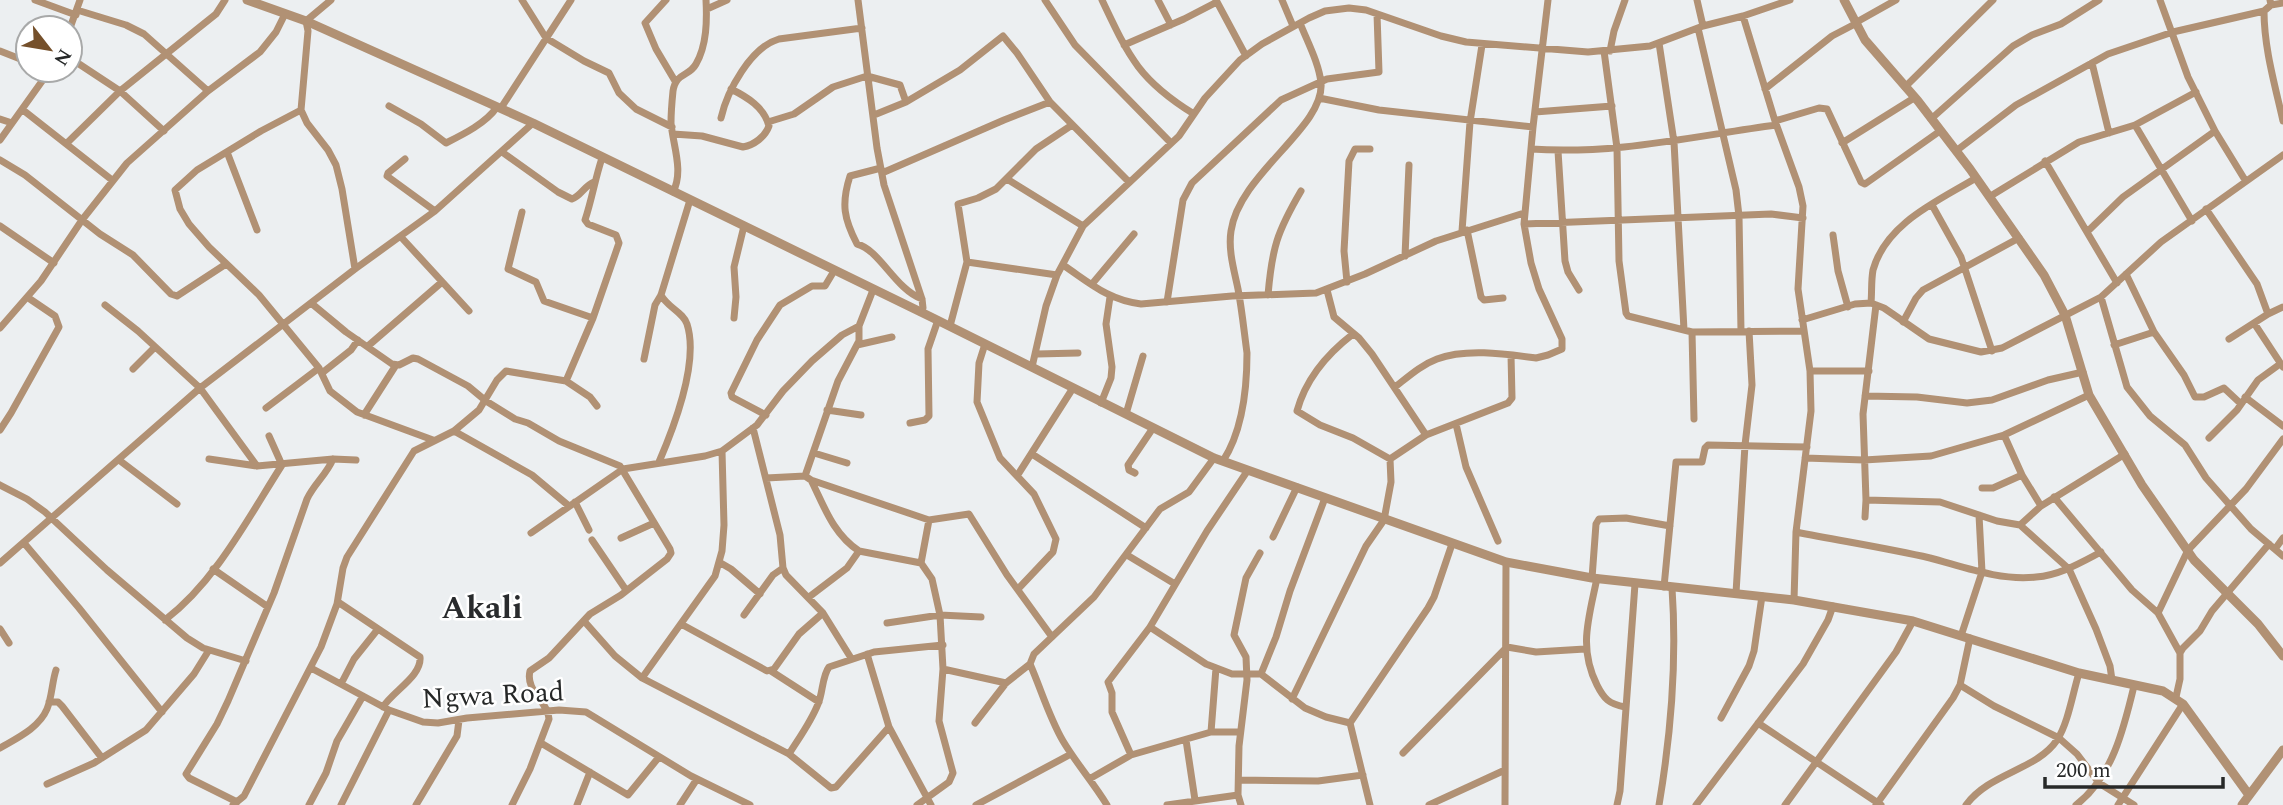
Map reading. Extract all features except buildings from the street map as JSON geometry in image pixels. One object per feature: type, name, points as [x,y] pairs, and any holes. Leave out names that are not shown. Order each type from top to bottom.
[{"type":"street","points":[[35,0],[125,25],[144,34],[208,91]]},
{"type":"street","points":[[77,12],[80,0]]},
{"type":"street","points":[[67,143],[120,90],[216,14],[225,0]]},
{"type":"street","points":[[247,0],[306,21],[533,123],[1218,460],[1506,562],[1668,588],[1794,600],[1913,621],[2079,673],[2163,691],[2179,701],[2249,795]]},
{"type":"street","points":[[306,21],[331,0]]},
{"type":"street","points":[[522,0],[546,38],[609,74],[619,93],[636,109],[672,130],[747,146],[764,135],[768,122]]},
{"type":"street","points":[[389,106],[421,124],[446,143],[478,125],[499,107],[570,0]]},
{"type":"street","points":[[666,0],[645,23],[675,82],[672,130],[677,185],[673,192]]},
{"type":"street","points":[[675,82],[696,65],[706,30],[706,0]]},
{"type":"street","points":[[707,9],[727,0]]},
{"type":"street","points":[[858,0],[882,171],[922,299],[923,308],[920,312]]},
{"type":"street","points":[[1045,0],[1074,45],[1171,144]]},
{"type":"street","points":[[1102,0],[1131,59],[1163,94],[1194,114]]},
{"type":"street","points":[[1158,0],[1171,24]]},
{"type":"street","points":[[975,723],[1006,682],[1030,664],[1034,654],[1094,597],[1160,509],[1189,492],[1218,460],[1236,430],[1246,388],[1247,353],[1231,252],[1231,230],[1249,187],[1307,121],[1319,98],[1321,81],[1296,24],[1282,0]]},
{"type":"street","points":[[1366,0],[1366,10]]},
{"type":"street","points":[[1395,387],[1424,365],[1440,358],[1457,355],[1511,355],[1536,358],[1558,352],[1563,345],[1539,289],[1524,225],[1548,0]]},
{"type":"street","points":[[1625,0],[1607,51],[1617,148],[1619,261],[1626,313],[1628,316],[1688,331],[1804,331]]},
{"type":"street","points":[[1697,0],[1736,190],[1745,331],[1752,385],[1745,444],[1736,593]]},
{"type":"street","points":[[1032,367],[1046,306],[1057,275],[1083,226],[1171,144],[1223,76],[1245,56],[1296,24],[1325,11],[1349,8],[1366,10],[1441,36],[1482,45],[1607,51],[1659,43],[1701,27],[1790,0]]},
{"type":"street","points":[[1844,0],[1855,24],[1871,48],[1931,118],[2044,275],[2065,315],[2089,395],[2143,485],[2194,560],[2258,624],[2283,656]]},
{"type":"street","points":[[1765,89],[1832,36],[1896,0]]},
{"type":"street","points":[[1905,87],[1993,0]]},
{"type":"street","points":[[1931,118],[2013,46],[2061,24],[2099,0]]},
{"type":"street","points":[[2170,0],[2161,1],[2188,78],[2215,131],[2245,180]]},
{"type":"street","points":[[1125,45],[1216,1],[1245,56]]},
{"type":"street","points":[[1956,152],[2016,105],[2108,54],[2173,32],[2283,3]]},
{"type":"street","points":[[2268,6],[2268,54],[2283,121]]},
{"type":"street","points":[[0,328],[54,263],[113,180],[208,91],[235,73],[268,44],[285,14]]},
{"type":"street","points":[[1167,302],[1186,192],[1192,183],[1267,110],[1297,91],[1321,81],[1379,72],[1377,14]]},
{"type":"street","points":[[1743,16],[1803,206],[1798,289],[1810,371],[1811,411],[1797,532],[1794,600]]},
{"type":"street","points":[[306,21],[308,31],[301,110],[336,165],[355,269]]},
{"type":"street","points":[[721,118],[725,100],[741,72],[772,41],[862,28]]},
{"type":"street","points":[[874,115],[906,102],[970,63],[1003,36],[1017,52],[1050,102],[1129,182]]},
{"type":"street","points":[[1659,43],[1674,142],[1694,419]]},
{"type":"street","points":[[1482,45],[1470,122],[1465,230],[1480,297],[1484,300],[1503,298]]},
{"type":"street","points":[[2092,64],[2109,133]]},
{"type":"street","points":[[84,67],[120,90],[164,131]]},
{"type":"street","points":[[768,122],[794,114],[833,86],[867,76],[900,85],[906,102]]},
{"type":"street","points":[[0,140],[41,84]]},
{"type":"street","points":[[730,89],[753,101],[768,122]]},
{"type":"street","points":[[1989,197],[2078,142],[2135,125],[2196,92]]},
{"type":"street","points":[[1319,98],[1379,110],[1533,127]]},
{"type":"street","points":[[1842,143],[1914,98]]},
{"type":"street","points":[[922,299],[909,292],[867,247],[857,244],[846,221],[844,203],[850,176],[882,171],[1050,102]]},
{"type":"street","points":[[1535,112],[1612,106]]},
{"type":"street","points":[[1531,149],[1558,151],[1674,142],[1775,123],[1819,107],[1827,109],[1861,182],[1865,184],[1940,131]]},
{"type":"street","points":[[23,110],[113,180]]},
{"type":"street","points":[[301,110],[197,170],[175,193],[189,224],[226,264],[246,281],[283,324],[320,371],[330,391],[348,407],[364,415],[433,440]]},
{"type":"street","points":[[0,119],[12,123]]},
{"type":"street","points":[[0,563],[200,388],[435,211],[533,123]]},
{"type":"street","points":[[950,326],[967,262],[958,204],[987,194],[1007,179],[1036,149],[1072,125]]},
{"type":"street","points":[[2135,125],[2192,221]]},
{"type":"street","points":[[2088,231],[2123,197],[2215,131]]},
{"type":"street","points":[[1347,282],[1344,251],[1349,161],[1354,149],[1370,149]]},
{"type":"street","points":[[1558,151],[1561,222],[1568,272],[1579,290]]},
{"type":"street","points":[[227,152],[257,230]]},
{"type":"street","points":[[502,152],[572,199],[594,182]]},
{"type":"street","points":[[566,381],[593,318],[619,238],[586,222],[602,158]]},
{"type":"street","points":[[1802,320],[1848,307],[1874,304],[1929,339],[1981,352],[2002,348],[2101,297],[2161,242],[2245,180],[2282,158]]},
{"type":"street","points":[[405,159],[387,176],[435,211]]},
{"type":"street","points":[[0,160],[25,175],[82,220],[133,255],[166,291],[177,296],[226,264]]},
{"type":"street","points":[[2045,161],[2117,283]]},
{"type":"street","points":[[1405,256],[1409,165]]},
{"type":"street","points":[[1865,517],[1863,414],[1874,304],[1872,273],[1883,247],[1903,224],[1976,178]]},
{"type":"street","points":[[1007,179],[1083,226]]},
{"type":"street","points":[[1268,295],[1274,245],[1282,224],[1301,191]]},
{"type":"street","points":[[644,359],[655,305],[661,295],[690,200]]},
{"type":"street","points":[[1932,205],[1961,257],[1992,351]]},
{"type":"street","points":[[2206,209],[2257,284],[2268,314]]},
{"type":"street","points":[[522,212],[508,269],[536,282],[542,298],[549,303],[593,318]]},
{"type":"street","points":[[1063,265],[1111,297],[1141,304],[1239,296],[1308,294],[1347,282],[1465,230],[1524,213]]},
{"type":"street","points":[[1524,225],[1772,214],[1802,218]]},
{"type":"street","points":[[0,226],[54,263]]},
{"type":"street","points":[[734,318],[734,267],[744,226]]},
{"type":"street","points":[[1091,284],[1134,234]]},
{"type":"street","points":[[1833,235],[1838,271],[1848,307]]},
{"type":"street","points":[[401,237],[470,311]]},
{"type":"street","points":[[1903,322],[1919,293],[2019,238]]},
{"type":"street","points":[[967,262],[1057,275]]},
{"type":"street","points":[[766,415],[732,397],[731,393],[757,340],[780,305],[812,286],[825,286],[834,271]]},
{"type":"street","points":[[2126,274],[2154,332],[2184,375],[2195,397],[2204,397],[2224,388],[2283,426]]},
{"type":"street","points":[[368,346],[442,282]]},
{"type":"street","points":[[873,290],[859,326],[857,345],[838,381],[827,410],[808,478],[838,533],[859,551],[921,563],[932,579],[943,645],[939,721],[953,773],[949,782],[929,802],[917,805]]},
{"type":"street","points":[[1327,290],[1334,317],[1372,354],[1426,435]]},
{"type":"street","points":[[659,462],[680,406],[690,341],[686,322],[661,295]]},
{"type":"street","points":[[0,430],[59,327],[55,316],[27,297]]},
{"type":"street","points":[[1101,403],[1111,378],[1112,366],[1106,324],[1111,297]]},
{"type":"street","points":[[2101,297],[2127,387],[2134,397],[2150,416],[2185,445],[2206,478],[2251,529],[2283,555]]},
{"type":"street","points":[[311,303],[358,340],[396,365]]},
{"type":"street","points":[[105,304],[200,388],[257,466]]},
{"type":"street","points":[[2229,339],[2283,307]]},
{"type":"street","points":[[910,422],[925,420],[929,416],[928,349],[937,320]]},
{"type":"street","points":[[2208,438],[2237,410],[2258,380],[2281,365],[2254,323]]},
{"type":"street","points":[[531,533],[624,469],[722,451],[766,415],[797,374],[842,335],[859,326]]},
{"type":"street","points":[[2114,345],[2154,332]]},
{"type":"street","points":[[1353,334],[1325,358],[1297,411],[1390,459]]},
{"type":"street","points":[[857,345],[892,337]]},
{"type":"street","points":[[266,408],[351,350],[358,340]]},
{"type":"street","points":[[985,344],[979,363],[977,402],[1000,458],[1034,494],[1056,539],[1054,552],[1018,589]]},
{"type":"street","points":[[133,369],[155,347]]},
{"type":"street","points":[[1037,354],[1078,352]]},
{"type":"street","points":[[1390,459],[1426,435],[1510,401],[1511,355]]},
{"type":"street","points":[[1126,414],[1143,356]]},
{"type":"street","points":[[364,415],[396,365],[413,358],[418,359],[468,386],[486,401],[559,441],[624,469],[671,553],[661,564],[597,608],[559,648],[529,674],[534,692],[549,711],[548,724],[512,805]]},
{"type":"street","points":[[333,459],[307,499],[268,607],[217,724],[186,774],[188,778],[235,804],[244,796],[311,668],[338,602],[347,557],[411,455],[433,440],[454,431],[479,410],[497,380],[506,371],[566,381],[590,397],[597,406]]},
{"type":"street","points":[[1810,371],[1869,371]]},
{"type":"street","points":[[1866,396],[1917,397],[1967,403],[1992,400],[2048,380],[2082,372]]},
{"type":"street","points":[[1017,476],[1073,388]]},
{"type":"street","points":[[1805,458],[1864,460],[1931,456],[2004,435],[2089,395]]},
{"type":"street","points":[[827,410],[861,415]]},
{"type":"street","points":[[1456,424],[1466,467],[1498,541]]},
{"type":"street","points":[[753,428],[779,535],[783,568],[790,581],[809,597],[823,614],[851,658]]},
{"type":"street","points":[[1135,473],[1129,470],[1128,465],[1153,428]]},
{"type":"street","points":[[454,431],[532,475],[572,504],[589,530]]},
{"type":"street","points":[[2004,435],[2022,475],[2041,506]]},
{"type":"street","points":[[269,436],[282,465]]},
{"type":"street","points":[[2158,613],[2188,550],[2280,451],[2283,439]]},
{"type":"street","points":[[1659,805],[1672,703],[1675,627],[1668,588],[1674,463],[1702,462],[1708,445],[1807,447]]},
{"type":"street","points":[[642,678],[710,585],[719,562],[724,525],[722,451]]},
{"type":"street","points":[[814,453],[847,463]]},
{"type":"street","points":[[1032,454],[1146,528]]},
{"type":"street","points":[[2020,525],[2041,506],[2125,454]]},
{"type":"street","points":[[209,459],[257,466],[333,459],[356,460]]},
{"type":"street","points":[[1292,699],[1366,545],[1384,520],[1391,482],[1390,459]]},
{"type":"street","points":[[119,460],[177,504]]},
{"type":"street","points":[[165,620],[213,569],[282,465]]},
{"type":"street","points":[[1131,755],[1112,712],[1112,693],[1108,682],[1150,627],[1207,531],[1248,470]]},
{"type":"street","points":[[1982,488],[1993,488],[2022,475]]},
{"type":"street","points":[[766,478],[808,478],[929,520],[969,514],[1052,637]]},
{"type":"street","points":[[0,485],[27,499],[52,518],[195,644],[246,660]]},
{"type":"street","points":[[1273,537],[1297,487]]},
{"type":"street","points":[[1261,674],[1325,498]]},
{"type":"street","points":[[2054,498],[2132,590],[2158,613],[2180,653],[2179,701],[2120,802]]},
{"type":"street","points":[[1866,500],[1927,500],[2020,525],[2069,569],[2101,641],[2112,680]]},
{"type":"street","points":[[1758,723],[1878,804],[1960,685],[1966,637],[1982,572],[1979,515]]},
{"type":"street","points":[[1625,707],[1613,705],[1605,699],[1591,673],[1586,649],[1594,578],[1596,524],[1599,519],[1626,518],[1670,526]]},
{"type":"street","points":[[921,563],[929,520]]},
{"type":"street","points":[[621,538],[654,523]]},
{"type":"street","points":[[1797,532],[1928,558],[1982,572],[2034,578],[2069,569],[2101,552]]},
{"type":"street","points":[[2180,653],[2228,593],[2283,538]]},
{"type":"street","points":[[592,540],[626,590]]},
{"type":"street","points":[[23,543],[162,712]]},
{"type":"street","points":[[1370,805],[1350,723],[1428,608],[1452,544]]},
{"type":"street","points":[[809,597],[847,568],[859,551]]},
{"type":"street","points":[[1241,805],[1238,794],[1240,732],[1246,657],[1235,639],[1234,626],[1246,578],[1260,554]]},
{"type":"street","points":[[1127,555],[1175,584]]},
{"type":"street","points":[[719,562],[760,594]]},
{"type":"street","points":[[1505,805],[1506,562]]},
{"type":"street","points":[[744,614],[774,575],[783,568]]},
{"type":"street","points":[[213,569],[268,607]]},
{"type":"street","points":[[1617,805],[1635,583]]},
{"type":"street","points":[[1721,718],[1749,666],[1754,651],[1762,596]]},
{"type":"street","points":[[338,602],[421,659],[418,668],[386,708],[341,805]]},
{"type":"street","points":[[1696,805],[1803,664],[1833,606]]},
{"type":"street","points":[[771,671],[799,634],[823,614]]},
{"type":"street","points":[[887,623],[940,615],[981,617]]},
{"type":"street","points":[[584,621],[615,656],[642,678],[789,754],[831,788],[836,787],[889,727]]},
{"type":"street","points":[[1785,805],[1903,643],[1913,621]]},
{"type":"street","points":[[681,624],[771,671],[819,702]]},
{"type":"street","points":[[1150,627],[1216,668],[1233,674],[1261,674],[1292,699],[1315,713],[1350,723]]},
{"type":"street","points":[[0,629],[9,643]]},
{"type":"street","points":[[341,684],[354,659],[378,629]]},
{"type":"street","points":[[789,754],[819,702],[826,670],[867,654],[943,645]]},
{"type":"street","points":[[1507,647],[1536,652],[1586,649]]},
{"type":"street","points":[[1403,753],[1507,647]]},
{"type":"street","points":[[47,784],[102,758],[141,734],[194,674],[209,650]]},
{"type":"street","points":[[867,654],[889,727],[929,802]]},
{"type":"street","points":[[1030,664],[1060,736],[1107,805]]},
{"type":"street","name":"Ngwa Road","points":[[311,668],[386,708],[423,722],[438,723],[573,709],[586,712],[697,779],[750,805]]},
{"type":"street","points":[[1211,732],[1216,668]]},
{"type":"street","points":[[943,669],[1006,682]]},
{"type":"street","points":[[0,748],[36,725],[48,708],[56,670]]},
{"type":"street","points":[[1966,805],[1979,789],[2043,755],[2059,738],[2079,673]]},
{"type":"street","points":[[1960,685],[1994,706],[2059,738],[2120,802],[2134,805]]},
{"type":"street","points":[[2076,805],[2099,783],[2126,722],[2134,686]]},
{"type":"street","points":[[309,805],[326,773],[337,741],[363,696]]},
{"type":"street","points":[[49,702],[58,702],[62,706],[102,758]]},
{"type":"street","points":[[416,805],[457,736],[459,720]]},
{"type":"street","points":[[1091,778],[1131,755],[1211,732],[1240,732]]},
{"type":"street","points":[[1186,740],[1195,800]]},
{"type":"street","points":[[541,743],[629,795],[659,757]]},
{"type":"street","points":[[2242,805],[2283,750]]},
{"type":"street","points":[[976,805],[1071,754]]},
{"type":"street","points":[[1429,805],[1505,770]]},
{"type":"street","points":[[577,805],[590,772]]},
{"type":"street","points":[[1239,780],[1318,781],[1363,775]]},
{"type":"street","points":[[680,805],[697,779]]},
{"type":"street","points":[[1167,805],[1238,794]]},
{"type":"district","name":"Akali","points":[[482,607]]}]
